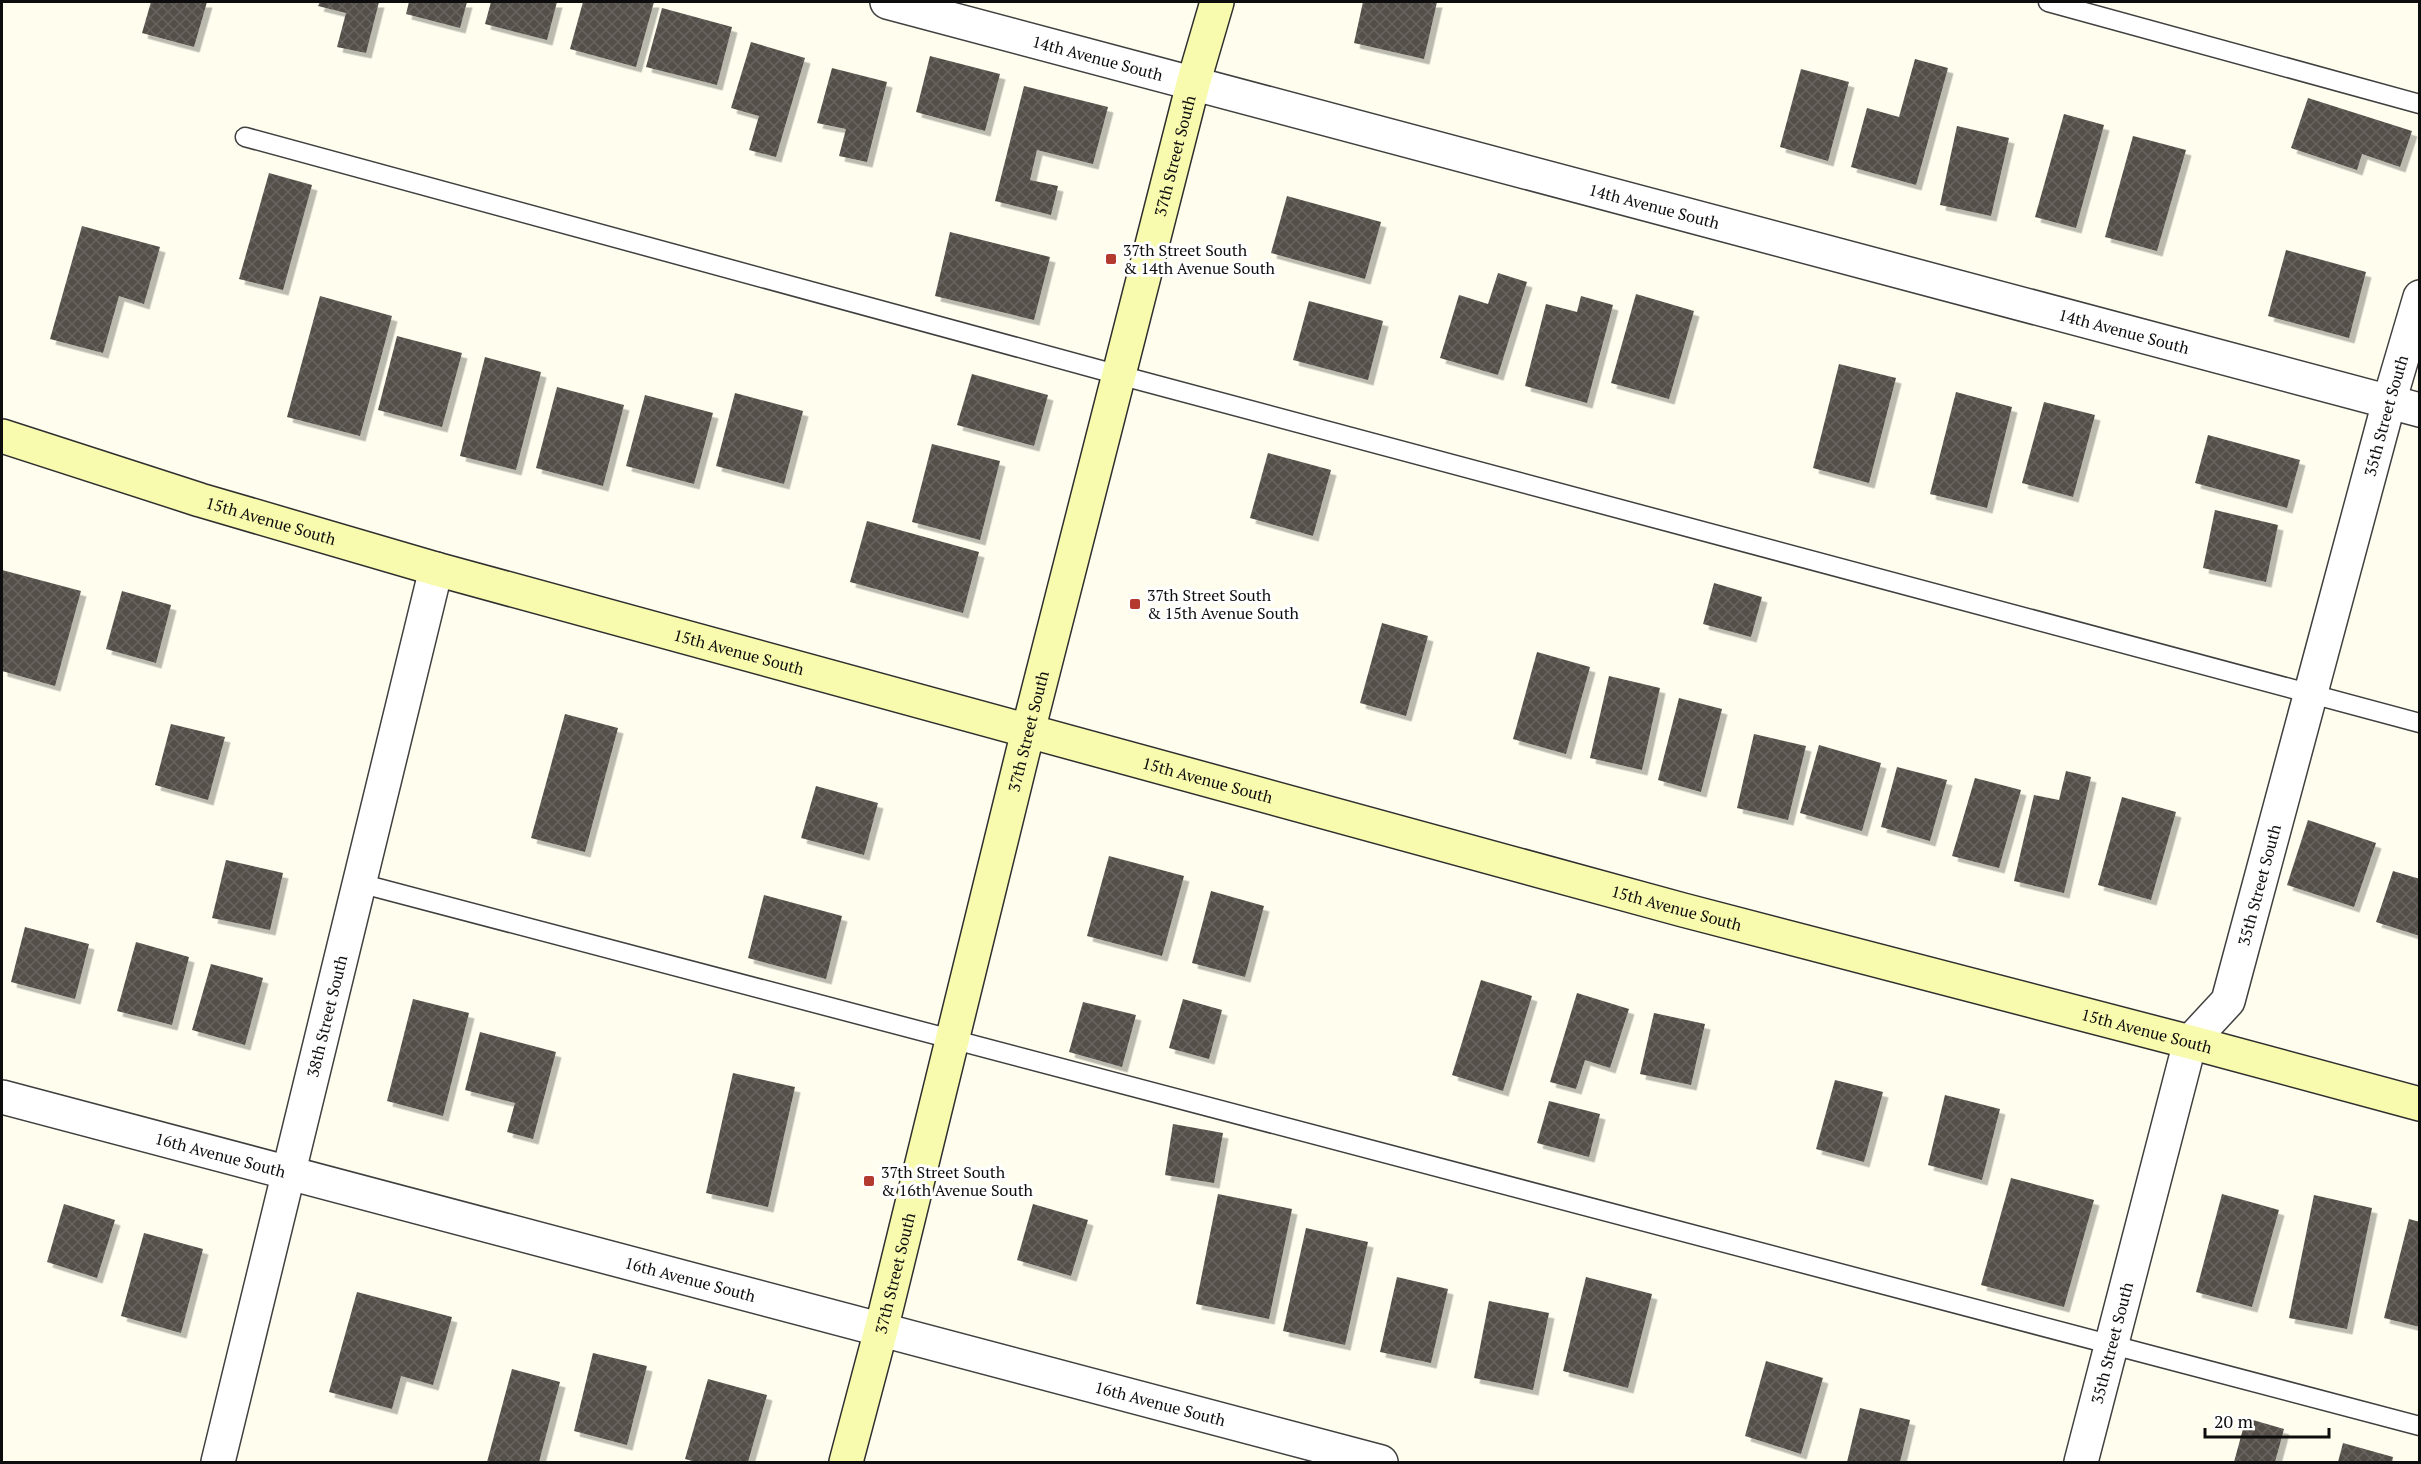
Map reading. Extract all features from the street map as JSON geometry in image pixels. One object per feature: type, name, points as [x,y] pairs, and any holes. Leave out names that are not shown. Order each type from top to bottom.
[{"type":"street","name":"14th Avenue South","points":[[887,2],[2420,410]]},
{"type":"street","name":"37th Street South","points":[[846,1462],[881,1330],[1028,731],[1193,84],[1217,2]]},
{"type":"street","name":"35th Street South","points":[[2081,1462],[2190,1042],[2228,1001],[2389,402],[2420,297]]},
{"type":"street","name":"15th Avenue South","points":[[2,436],[200,501],[436,569],[1683,910],[2420,1104]]},
{"type":"street","name":"38th Street South","points":[[219,1462],[436,569]]},
{"type":"street","name":"16th Avenue South","points":[[2,1097],[1381,1462]]},
{"type":"lane","points":[[2048,2],[2420,104]]},
{"type":"lane","points":[[245,138],[1119,375],[2420,723]]},
{"type":"lane","points":[[359,883],[2420,1426]]},
{"type":"building","points":[[151,2],[207,2],[194,47],[142,33]]},
{"type":"building","points":[[320,2],[379,2],[366,53],[337,47],[346,13],[318,6]]},
{"type":"building","points":[[409,2],[467,2],[460,28],[406,14]]},
{"type":"building","points":[[491,2],[557,2],[547,40],[485,24]]},
{"type":"building","points":[[583,2],[654,2],[636,67],[570,49]]},
{"type":"building","points":[[1363,2],[1437,2],[1424,59],[1354,43]]},
{"type":"building","points":[[662,8],[732,27],[717,85],[646,67]]},
{"type":"building","points":[[751,42],[805,58],[776,157],[749,150],[759,116],[731,108]]},
{"type":"building","points":[[930,56],[1000,74],[985,131],[916,112]]},
{"type":"building","points":[[1915,59],[1948,68],[1916,185],[1851,167],[1867,108],[1899,117]]},
{"type":"building","points":[[832,68],[887,82],[867,162],[839,156],[846,129],[817,123]]},
{"type":"building","points":[[1801,69],[1849,82],[1828,161],[1780,147]]},
{"type":"building","points":[[1024,86],[1108,107],[1093,164],[1037,150],[1030,180],[1058,186],[1051,215],[995,201]]},
{"type":"building","points":[[2308,98],[2412,131],[2400,167],[2362,154],[2357,170],[2291,148]]},
{"type":"building","points":[[2064,114],[2104,125],[2076,228],[2035,217]]},
{"type":"building","points":[[1957,126],[2009,138],[1991,216],[1940,205]]},
{"type":"building","points":[[2133,136],[2186,150],[2157,251],[2105,237]]},
{"type":"building","points":[[269,173],[312,185],[283,290],[239,279]]},
{"type":"building","points":[[1287,196],[1381,222],[1365,279],[1271,253]]},
{"type":"building","points":[[82,226],[160,247],[144,304],[119,296],[103,353],[50,339]]},
{"type":"building","points":[[950,232],[1050,257],[1034,320],[935,296]]},
{"type":"building","points":[[2286,250],[2366,272],[2349,338],[2268,316]]},
{"type":"building","points":[[1498,273],[1527,282],[1498,375],[1440,358],[1459,295],[1488,304]]},
{"type":"building","points":[[1636,294],[1694,311],[1669,399],[1611,383]]},
{"type":"building","points":[[320,296],[392,316],[360,436],[287,417]]},
{"type":"building","points":[[1581,296],[1613,305],[1587,403],[1525,386],[1546,304],[1577,312]]},
{"type":"building","points":[[1309,301],[1383,321],[1368,380],[1293,360]]},
{"type":"building","points":[[397,336],[462,353],[442,427],[378,410]]},
{"type":"building","points":[[485,357],[541,372],[516,470],[460,456]]},
{"type":"building","points":[[1839,364],[1896,378],[1869,483],[1813,468]]},
{"type":"building","points":[[972,374],[1048,395],[1034,446],[957,425]]},
{"type":"building","points":[[557,387],[624,405],[603,486],[536,468]]},
{"type":"building","points":[[1956,392],[2012,407],[1987,508],[1930,494]]},
{"type":"building","points":[[735,393],[803,411],[784,484],[716,466]]},
{"type":"building","points":[[645,395],[713,413],[694,484],[626,466]]},
{"type":"building","points":[[2044,402],[2095,415],[2073,497],[2022,483]]},
{"type":"building","points":[[2208,435],[2300,460],[2287,508],[2195,483]]},
{"type":"building","points":[[932,444],[1000,461],[980,540],[912,522]]},
{"type":"building","points":[[1268,453],[1331,470],[1313,536],[1250,518]]},
{"type":"building","points":[[2215,510],[2278,525],[2266,582],[2203,568]]},
{"type":"building","points":[[867,521],[979,552],[963,613],[850,582]]},
{"type":"building","points":[[2,570],[81,591],[55,686],[2,671]]},
{"type":"building","points":[[1714,583],[1762,597],[1751,637],[1703,624]]},
{"type":"building","points":[[122,591],[171,605],[156,663],[106,649]]},
{"type":"building","points":[[1382,623],[1428,636],[1406,716],[1360,703]]},
{"type":"building","points":[[1537,652],[1590,667],[1566,754],[1513,739]]},
{"type":"building","points":[[1609,676],[1660,688],[1642,770],[1590,758]]},
{"type":"building","points":[[1679,698],[1722,709],[1701,792],[1658,780]]},
{"type":"building","points":[[565,714],[618,728],[585,852],[531,838]]},
{"type":"building","points":[[171,724],[225,737],[208,800],[155,785]]},
{"type":"building","points":[[1754,734],[1806,746],[1788,820],[1737,808]]},
{"type":"building","points":[[1819,745],[1881,763],[1862,831],[1800,813]]},
{"type":"building","points":[[1897,767],[1947,780],[1930,841],[1881,827]]},
{"type":"building","points":[[2066,771],[2091,777],[2064,893],[2014,881],[2034,795],[2059,800]]},
{"type":"building","points":[[1975,778],[2021,790],[1999,868],[1952,856]]},
{"type":"building","points":[[816,786],[878,803],[864,855],[801,838]]},
{"type":"building","points":[[2122,797],[2176,812],[2151,900],[2098,885]]},
{"type":"building","points":[[2308,820],[2376,843],[2354,907],[2287,885]]},
{"type":"building","points":[[1109,856],[1184,876],[1162,956],[1087,936]]},
{"type":"building","points":[[226,860],[283,873],[270,930],[212,918]]},
{"type":"building","points":[[2393,871],[2420,879],[2420,936],[2376,922]]},
{"type":"building","points":[[1211,891],[1264,906],[1245,977],[1192,963]]},
{"type":"building","points":[[764,895],[842,916],[826,979],[748,958]]},
{"type":"building","points":[[25,927],[89,944],[75,999],[11,982]]},
{"type":"building","points":[[136,942],[189,957],[172,1025],[117,1011]]},
{"type":"building","points":[[211,964],[263,978],[245,1045],[192,1030]]},
{"type":"building","points":[[1481,980],[1532,996],[1503,1091],[1452,1075]]},
{"type":"building","points":[[1577,993],[1629,1009],[1610,1068],[1585,1060],[1576,1089],[1550,1082]]},
{"type":"building","points":[[413,999],[469,1013],[443,1116],[387,1101]]},
{"type":"building","points":[[1183,999],[1222,1010],[1209,1059],[1169,1048]]},
{"type":"building","points":[[1083,1002],[1136,1015],[1122,1067],[1069,1052]]},
{"type":"building","points":[[1654,1013],[1705,1024],[1691,1085],[1640,1074]]},
{"type":"building","points":[[480,1032],[556,1052],[533,1139],[507,1132],[515,1103],[465,1090]]},
{"type":"building","points":[[733,1073],[795,1087],[768,1207],[706,1193]]},
{"type":"building","points":[[1835,1080],[1883,1092],[1864,1162],[1816,1149]]},
{"type":"building","points":[[1945,1095],[2000,1109],[1982,1180],[1928,1165]]},
{"type":"building","points":[[1549,1101],[1600,1114],[1589,1157],[1537,1143]]},
{"type":"building","points":[[1173,1124],[1223,1133],[1214,1183],[1165,1175]]},
{"type":"building","points":[[2011,1178],[2094,1200],[2064,1307],[1981,1285]]},
{"type":"building","points":[[1218,1194],[1292,1209],[1269,1319],[1196,1304]]},
{"type":"building","points":[[2222,1194],[2279,1210],[2252,1307],[2196,1292]]},
{"type":"building","points":[[2314,1195],[2372,1208],[2347,1329],[2289,1318]]},
{"type":"building","points":[[64,1204],[115,1220],[97,1278],[47,1262]]},
{"type":"building","points":[[1033,1204],[1088,1220],[1071,1276],[1017,1260]]},
{"type":"building","points":[[2409,1219],[2420,1222],[2420,1327],[2384,1318]]},
{"type":"building","points":[[1306,1228],[1368,1242],[1345,1345],[1283,1331]]},
{"type":"building","points":[[144,1233],[203,1249],[181,1333],[121,1316]]},
{"type":"building","points":[[1397,1277],[1448,1289],[1431,1363],[1380,1352]]},
{"type":"building","points":[[1586,1277],[1652,1294],[1628,1388],[1563,1371]]},
{"type":"building","points":[[357,1292],[452,1317],[433,1385],[401,1376],[392,1409],[329,1392]]},
{"type":"building","points":[[1489,1301],[1549,1313],[1533,1390],[1474,1378]]},
{"type":"building","points":[[593,1353],[647,1366],[627,1445],[574,1431]]},
{"type":"building","points":[[1766,1361],[1823,1378],[1801,1454],[1745,1436]]},
{"type":"building","points":[[512,1369],[560,1382],[539,1462],[487,1462]]},
{"type":"building","points":[[708,1379],[767,1395],[748,1462],[696,1462],[685,1459]]},
{"type":"building","points":[[1860,1408],[1910,1420],[1900,1462],[1847,1462]]},
{"type":"building","points":[[2246,1418],[2284,1429],[2275,1462],[2234,1462]]},
{"type":"building","points":[[2343,1443],[2393,1457],[2392,1462],[2338,1462]]},
{"type":"place","name":"37th Street South & 14th Avenue South","points":[[1111,259]]},
{"type":"place","name":"37th Street South & 15th Avenue South","points":[[1135,604]]},
{"type":"place","name":"37th Street South & 16th Avenue South","points":[[869,1181]]}]
